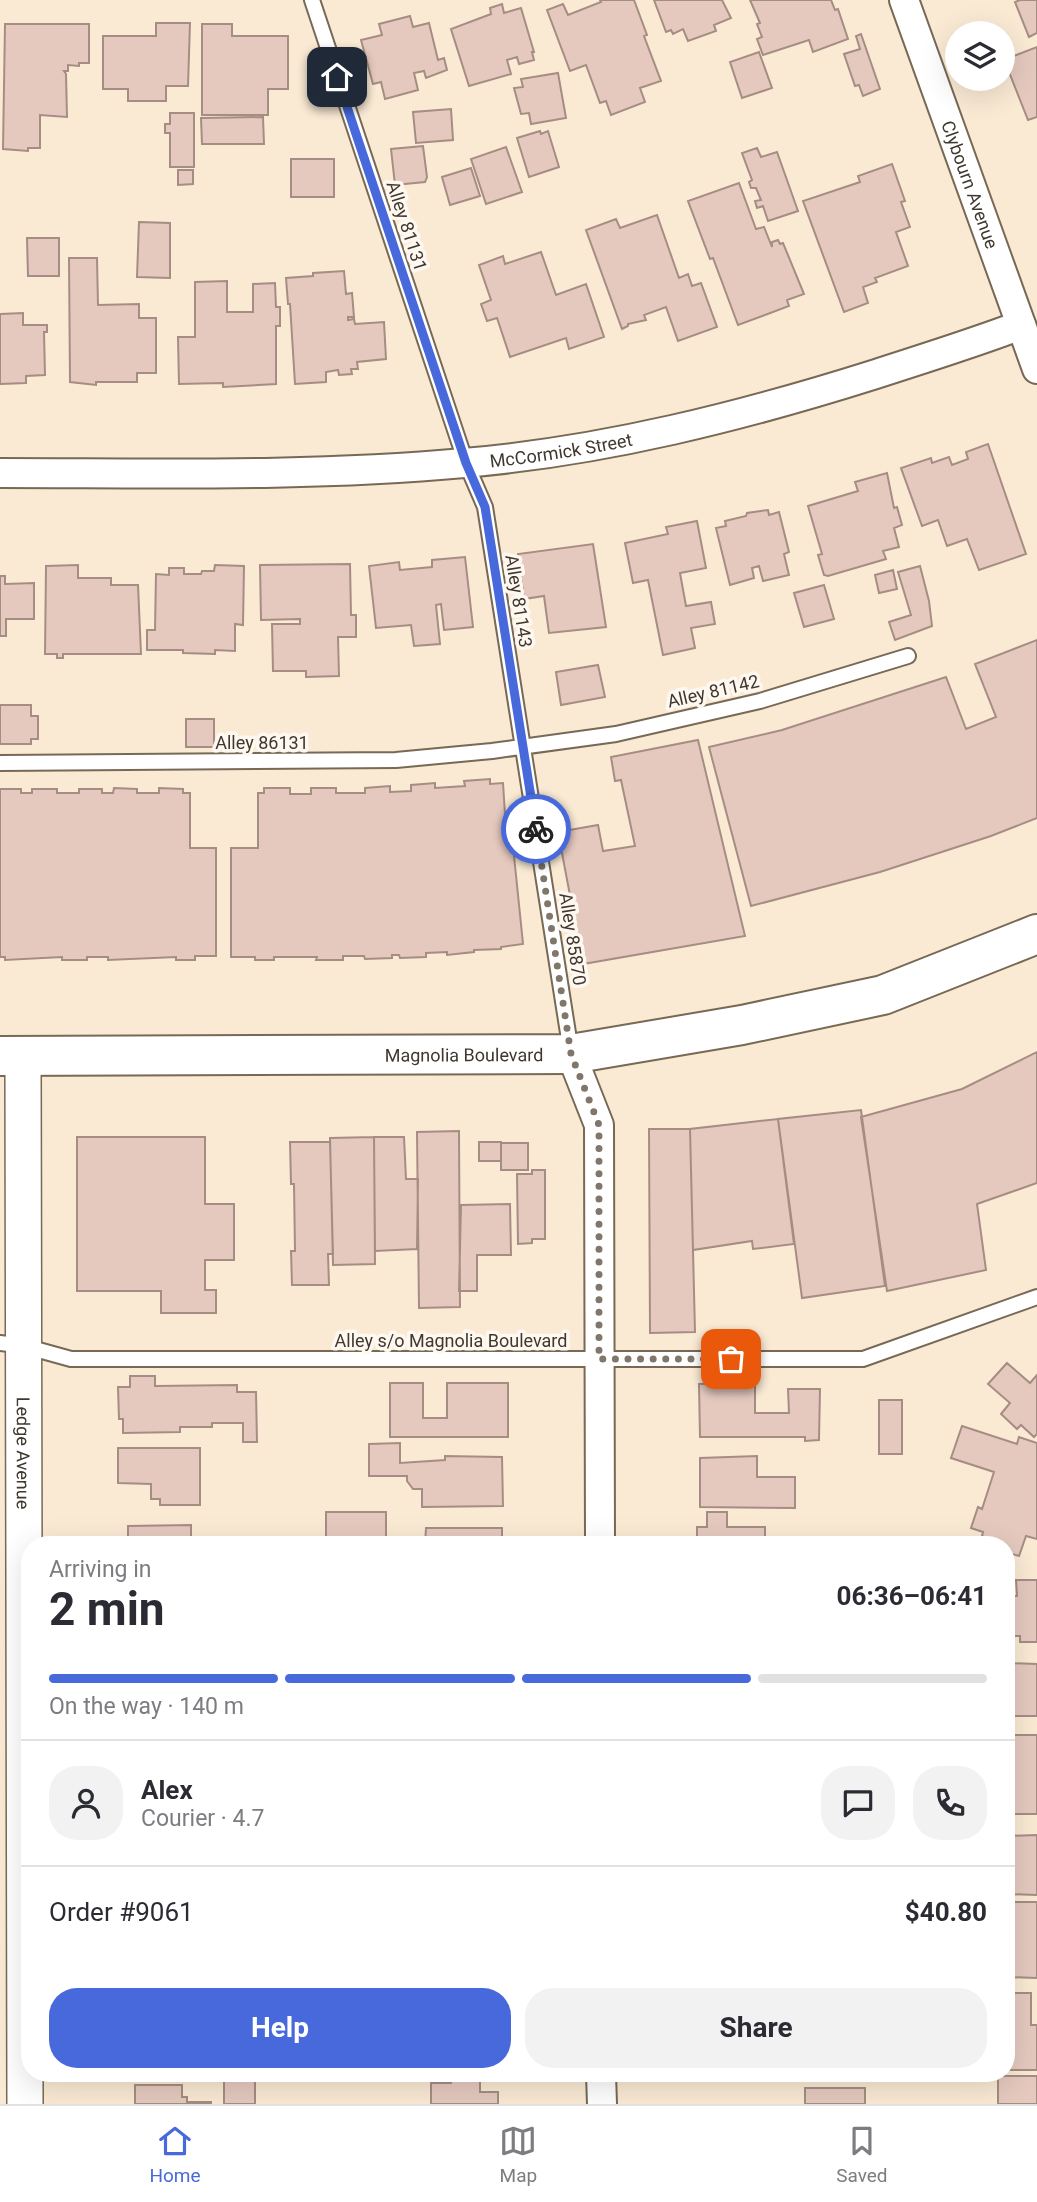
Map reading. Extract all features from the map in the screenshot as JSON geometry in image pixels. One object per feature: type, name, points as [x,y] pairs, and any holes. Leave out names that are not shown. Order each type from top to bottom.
[{"type":"main road","name":"Magnolia Boulevard","points":[[12,1056],[571,1054],[742,1025],[883,995],[1037,934]]},
{"type":"street","name":"Clybourn Avenue","points":[[904,0],[1037,369]]},
{"type":"street","name":"McCormick Street","points":[[0,473],[323,472],[466,463],[623,441],[784,403],[977,342],[1021,325]]},
{"type":"street","points":[[571,1054],[599,1125],[600,1536]]},
{"type":"street","name":"Ledge Avenue","points":[[12,1056],[12,1345],[21,1870]]},
{"type":"street","name":"Ledge Avenue","points":[[25,2082],[25,2104]]},
{"type":"street","points":[[601,2082],[601,2104]]},
{"type":"lane","name":"Alley 81131","points":[[312,0],[466,463]]},
{"type":"lane","name":"Alley 81143","points":[[466,463],[485,507],[523,747]]},
{"type":"lane","name":"Alley 81142","points":[[523,747],[616,734],[760,701],[908,656]]},
{"type":"lane","name":"Alley 86131","points":[[0,763],[396,760],[523,747]]},
{"type":"lane","name":"Alley 85870","points":[[523,747],[571,1054]]},
{"type":"lane","name":"Alley s/o Magnolia Boulevard","points":[[12,1345],[71,1359],[863,1359],[1037,1297]]},
{"type":"building","points":[[600,0],[634,0],[661,81],[640,88],[645,102],[611,115],[606,101],[600,103],[586,65],[570,71],[547,10],[563,4],[568,15],[601,2]]},
{"type":"building","points":[[654,0],[722,0],[731,18],[714,25],[716,31],[688,41],[683,29],[673,34],[671,30],[666,32]]},
{"type":"building","points":[[750,0],[831,0],[835,10],[838,9],[848,39],[813,52],[809,40],[763,55],[757,39],[762,37],[757,24],[760,23]]},
{"type":"building","points":[[1037,0],[1037,33],[1029,37],[1015,2]]},
{"type":"building","points":[[502,4],[504,13],[521,8],[534,60],[519,64],[517,57],[507,60],[511,74],[469,86],[451,29],[491,14],[490,8]]},
{"type":"building","points":[[410,16],[413,27],[429,23],[438,60],[444,58],[447,70],[426,78],[424,71],[414,73],[418,90],[385,99],[381,82],[373,84],[361,40],[382,35],[379,24]]},
{"type":"building","points":[[156,23],[190,23],[188,86],[166,86],[166,101],[128,101],[128,89],[103,89],[103,36],[156,36]]},
{"type":"building","points":[[5,24],[89,24],[89,63],[68,65],[68,71],[64,71],[67,117],[40,115],[40,148],[28,148],[28,151],[3,149]]},
{"type":"building","points":[[202,24],[232,24],[232,36],[288,36],[288,89],[268,89],[268,115],[202,115]]},
{"type":"building","points":[[861,34],[880,89],[863,96],[859,85],[855,86],[844,54],[860,49],[856,36]]},
{"type":"building","points":[[1037,47],[1037,117],[1028,120],[1015,87],[1015,56]]},
{"type":"building","points":[[759,52],[772,88],[742,98],[730,62]]},
{"type":"building","points":[[558,73],[566,118],[531,124],[529,113],[521,114],[514,88],[523,87],[521,79]]},
{"type":"building","points":[[451,109],[453,140],[416,143],[413,112]]},
{"type":"building","points":[[170,113],[194,113],[194,167],[170,167],[170,133],[165,133],[165,124],[170,124]]},
{"type":"building","points":[[263,117],[264,144],[202,144],[201,118]]},
{"type":"building","points":[[540,131],[541,134],[548,131],[559,167],[529,177],[517,138]]},
{"type":"building","points":[[423,146],[427,177],[425,182],[395,185],[391,149]]},
{"type":"building","points":[[506,147],[522,192],[486,204],[471,159]]},
{"type":"building","points":[[757,148],[761,157],[777,152],[798,211],[768,221],[763,206],[757,208],[755,201],[761,200],[756,188],[751,188],[749,182],[752,180],[742,153]]},
{"type":"building","points":[[291,159],[334,159],[334,197],[291,197]]},
{"type":"building","points":[[892,164],[905,201],[901,202],[910,227],[896,232],[908,266],[875,278],[877,282],[863,287],[868,303],[844,312],[803,201],[860,182],[858,176]]},
{"type":"building","points":[[471,168],[480,196],[450,205],[442,177]]},
{"type":"building","points":[[178,170],[193,170],[193,184],[178,185]]},
{"type":"building","points":[[739,183],[756,229],[764,227],[772,247],[772,242],[778,240],[780,244],[783,243],[804,294],[787,300],[789,306],[738,325],[688,201]]},
{"type":"building","points":[[657,215],[679,278],[688,274],[692,286],[701,283],[717,327],[678,341],[666,307],[644,315],[646,320],[628,324],[622,329],[586,230],[616,219],[620,228]]},
{"type":"building","points":[[139,222],[170,223],[170,278],[137,277]]},
{"type":"building","points":[[27,238],[59,238],[59,276],[28,276]]},
{"type":"building","points":[[541,252],[556,295],[586,284],[604,337],[569,349],[566,338],[510,357],[497,318],[487,321],[481,304],[491,300],[479,265],[503,256],[505,264]]},
{"type":"building","points":[[69,258],[97,258],[98,305],[139,304],[139,318],[156,318],[156,373],[137,373],[137,382],[96,382],[96,385],[70,382]]},
{"type":"building","points":[[344,271],[346,294],[352,293],[354,317],[348,317],[348,320],[354,319],[355,324],[384,322],[386,359],[357,362],[358,369],[351,369],[352,374],[339,375],[338,370],[326,372],[326,382],[295,384],[286,278]]},
{"type":"building","points":[[227,281],[227,312],[253,312],[253,284],[275,283],[276,307],[280,307],[280,326],[276,326],[276,384],[223,387],[223,383],[179,384],[178,337],[195,337],[195,282]]},
{"type":"building","points":[[23,313],[23,325],[47,325],[47,332],[44,332],[45,375],[26,376],[26,383],[0,384],[0,314]]},
{"type":"building","points":[[988,444],[1026,554],[979,570],[967,539],[947,546],[938,520],[922,526],[901,468],[931,458],[932,463],[949,457],[952,465],[968,459],[966,452]]},
{"type":"building","points":[[887,473],[894,508],[897,507],[902,525],[894,528],[899,547],[883,551],[886,559],[824,575],[818,555],[822,554],[808,506],[858,491],[855,482]]},
{"type":"building","points":[[768,510],[769,515],[779,512],[789,552],[784,554],[789,575],[763,581],[759,566],[752,568],[754,578],[730,585],[716,528],[726,526],[725,521],[746,516],[747,513]]},
{"type":"building","points":[[697,521],[706,568],[680,573],[686,606],[711,602],[715,624],[691,628],[695,648],[663,655],[648,580],[633,583],[625,543],[668,534],[666,527]]},
{"type":"building","points":[[593,544],[606,627],[549,633],[544,596],[524,599],[518,554]]},
{"type":"building","points":[[465,557],[473,627],[444,630],[441,604],[436,605],[440,644],[414,646],[411,625],[376,628],[369,566],[399,562],[400,570],[432,567],[432,560]]},
{"type":"building","points":[[350,564],[351,615],[356,615],[356,637],[338,637],[339,676],[306,677],[306,671],[273,671],[272,624],[300,624],[300,619],[261,620],[260,565]]},
{"type":"building","points":[[78,565],[78,578],[111,578],[111,585],[138,585],[141,654],[63,654],[63,658],[57,658],[57,654],[45,654],[46,566]]},
{"type":"building","points":[[215,565],[244,566],[243,625],[235,624],[235,651],[215,650],[215,654],[183,653],[183,650],[147,650],[147,630],[155,630],[156,574],[169,575],[169,568],[184,568],[184,574],[201,574],[202,571],[214,571]]},
{"type":"building","points":[[920,566],[932,626],[895,640],[889,622],[911,615],[898,572]]},
{"type":"building","points":[[893,570],[897,589],[879,593],[875,575]]},
{"type":"building","points":[[0,576],[5,576],[5,584],[34,583],[34,619],[6,619],[6,636],[0,636]]},
{"type":"building","points":[[824,585],[834,619],[804,627],[794,593]]},
{"type":"building","points":[[1037,640],[1037,818],[880,872],[751,906],[709,747],[782,730],[946,677],[966,729],[996,717],[975,664]]},
{"type":"building","points":[[598,665],[605,697],[561,705],[556,672]]},
{"type":"building","points":[[0,705],[31,705],[31,716],[38,716],[38,739],[31,739],[31,744],[0,744]]},
{"type":"building","points":[[186,719],[214,719],[214,747],[186,747]]},
{"type":"building","points":[[698,740],[745,936],[583,964],[558,832],[598,825],[603,851],[635,846],[621,780],[615,781],[611,757]]},
{"type":"building","points":[[490,779],[490,784],[503,783],[507,846],[513,846],[523,944],[447,955],[447,952],[426,953],[426,957],[400,958],[399,955],[392,955],[392,958],[365,959],[364,956],[343,956],[343,960],[316,960],[317,957],[274,957],[274,960],[255,960],[255,957],[231,957],[231,848],[258,848],[258,793],[264,793],[264,788],[290,788],[290,794],[311,794],[311,788],[336,788],[336,793],[365,793],[365,788],[390,786],[390,792],[411,791],[411,785],[435,783],[435,788],[465,786],[464,781]]},
{"type":"building","points":[[114,788],[137,789],[137,793],[159,793],[159,788],[183,789],[183,793],[190,793],[190,848],[216,848],[216,956],[195,956],[195,960],[176,960],[176,957],[108,960],[108,957],[87,957],[87,960],[62,960],[62,957],[5,960],[5,957],[0,957],[0,789],[21,789],[21,793],[32,793],[32,789],[57,789],[57,793],[79,793],[79,789],[102,789],[102,793],[113,793]]},
{"type":"building","points":[[1037,1052],[1037,1183],[977,1204],[986,1270],[887,1291],[861,1117],[962,1089]]},
{"type":"building","points":[[861,1110],[885,1286],[802,1298],[778,1119]]},
{"type":"building","points":[[778,1119],[794,1244],[753,1249],[752,1241],[693,1250],[690,1129]]},
{"type":"building","points":[[649,1129],[690,1129],[695,1332],[650,1333]]},
{"type":"building","points":[[459,1131],[460,1307],[419,1308],[417,1132]]},
{"type":"building","points":[[77,1137],[205,1137],[205,1204],[234,1204],[234,1260],[205,1260],[205,1290],[216,1290],[216,1313],[161,1313],[161,1291],[77,1291]]},
{"type":"building","points":[[374,1137],[375,1264],[333,1265],[330,1138]]},
{"type":"building","points":[[374,1137],[404,1137],[406,1179],[418,1179],[417,1249],[375,1251]]},
{"type":"building","points":[[290,1142],[330,1142],[333,1254],[328,1254],[329,1285],[292,1285],[291,1251],[295,1251]]},
{"type":"building","points":[[479,1142],[501,1142],[501,1161],[479,1161]]},
{"type":"building","points":[[501,1143],[528,1143],[528,1170],[501,1170]]},
{"type":"building","points":[[532,1170],[545,1170],[545,1239],[532,1239],[532,1243],[518,1244],[517,1174],[532,1174]]},
{"type":"building","points":[[510,1204],[511,1255],[477,1255],[477,1291],[459,1291],[461,1205]]},
{"type":"building","points":[[1007,1363],[1030,1383],[1037,1375],[1037,1434],[1034,1437],[1021,1425],[1017,1429],[1001,1414],[1010,1403],[988,1384]]},
{"type":"building","points":[[130,1376],[155,1376],[155,1386],[237,1385],[237,1392],[256,1392],[257,1442],[243,1442],[243,1423],[180,1427],[180,1432],[123,1433],[123,1419],[119,1419],[118,1387],[130,1387]]},
{"type":"building","points":[[755,1382],[755,1413],[789,1413],[788,1389],[820,1389],[819,1440],[805,1441],[805,1437],[700,1437],[699,1384]]},
{"type":"building","points":[[390,1383],[423,1383],[423,1418],[447,1418],[447,1383],[508,1383],[508,1437],[390,1437]]},
{"type":"building","points":[[879,1400],[902,1400],[902,1454],[879,1454]]},
{"type":"building","points":[[962,1426],[1017,1444],[1019,1437],[1037,1443],[1037,1539],[1026,1536],[1019,1556],[1015,1555],[1015,1536],[982,1536],[983,1532],[971,1528],[978,1507],[982,1509],[994,1472],[951,1458]]},
{"type":"building","points":[[400,1443],[400,1463],[445,1460],[445,1456],[502,1457],[503,1506],[422,1507],[422,1489],[413,1489],[407,1476],[369,1476],[369,1444]]},
{"type":"building","points":[[118,1448],[200,1448],[200,1505],[160,1505],[160,1499],[151,1499],[151,1484],[118,1483]]},
{"type":"building","points":[[757,1456],[757,1477],[795,1477],[795,1508],[700,1507],[700,1458]]},
{"type":"building","points":[[326,1512],[386,1512],[386,1536],[326,1536]]},
{"type":"building","points":[[707,1512],[727,1512],[727,1527],[765,1527],[765,1536],[697,1536],[697,1527],[707,1527]]},
{"type":"building","points":[[191,1525],[191,1536],[128,1536],[128,1526]]},
{"type":"building","points":[[426,1528],[502,1528],[502,1536],[426,1536]]},
{"type":"building","points":[[1016,1580],[1037,1580],[1037,1642],[1020,1642],[1020,1636],[1015,1636]]},
{"type":"building","points":[[1015,1663],[1037,1664],[1037,1716],[1015,1716]]},
{"type":"building","points":[[1015,1735],[1037,1735],[1037,1814],[1015,1814]]},
{"type":"building","points":[[1037,1835],[1037,1895],[1015,1894],[1015,1836]]},
{"type":"building","points":[[1015,1902],[1037,1902],[1037,1978],[1015,1977]]},
{"type":"building","points":[[1015,1993],[1031,1993],[1031,2025],[1037,2025],[1037,2070],[1015,2070]]},
{"type":"building","points":[[1015,2076],[1037,2076],[1037,2104],[998,2104],[998,2082],[1015,2082]]},
{"type":"building","points":[[224,2082],[255,2082],[255,2104],[224,2104]]},
{"type":"building","points":[[480,2082],[480,2092],[498,2092],[498,2104],[431,2104],[431,2083]]},
{"type":"building","points":[[135,2085],[182,2085],[182,2097],[187,2097],[187,2102],[211,2104],[135,2104]]},
{"type":"building","points":[[805,2088],[865,2088],[865,2104],[805,2104]]},
{"type":"way so far","points":[[536,829],[571,1054],[599,1125],[599,1359],[731,1359]]},
{"type":"route","points":[[337,77],[466,463],[485,507],[536,829]]}]
